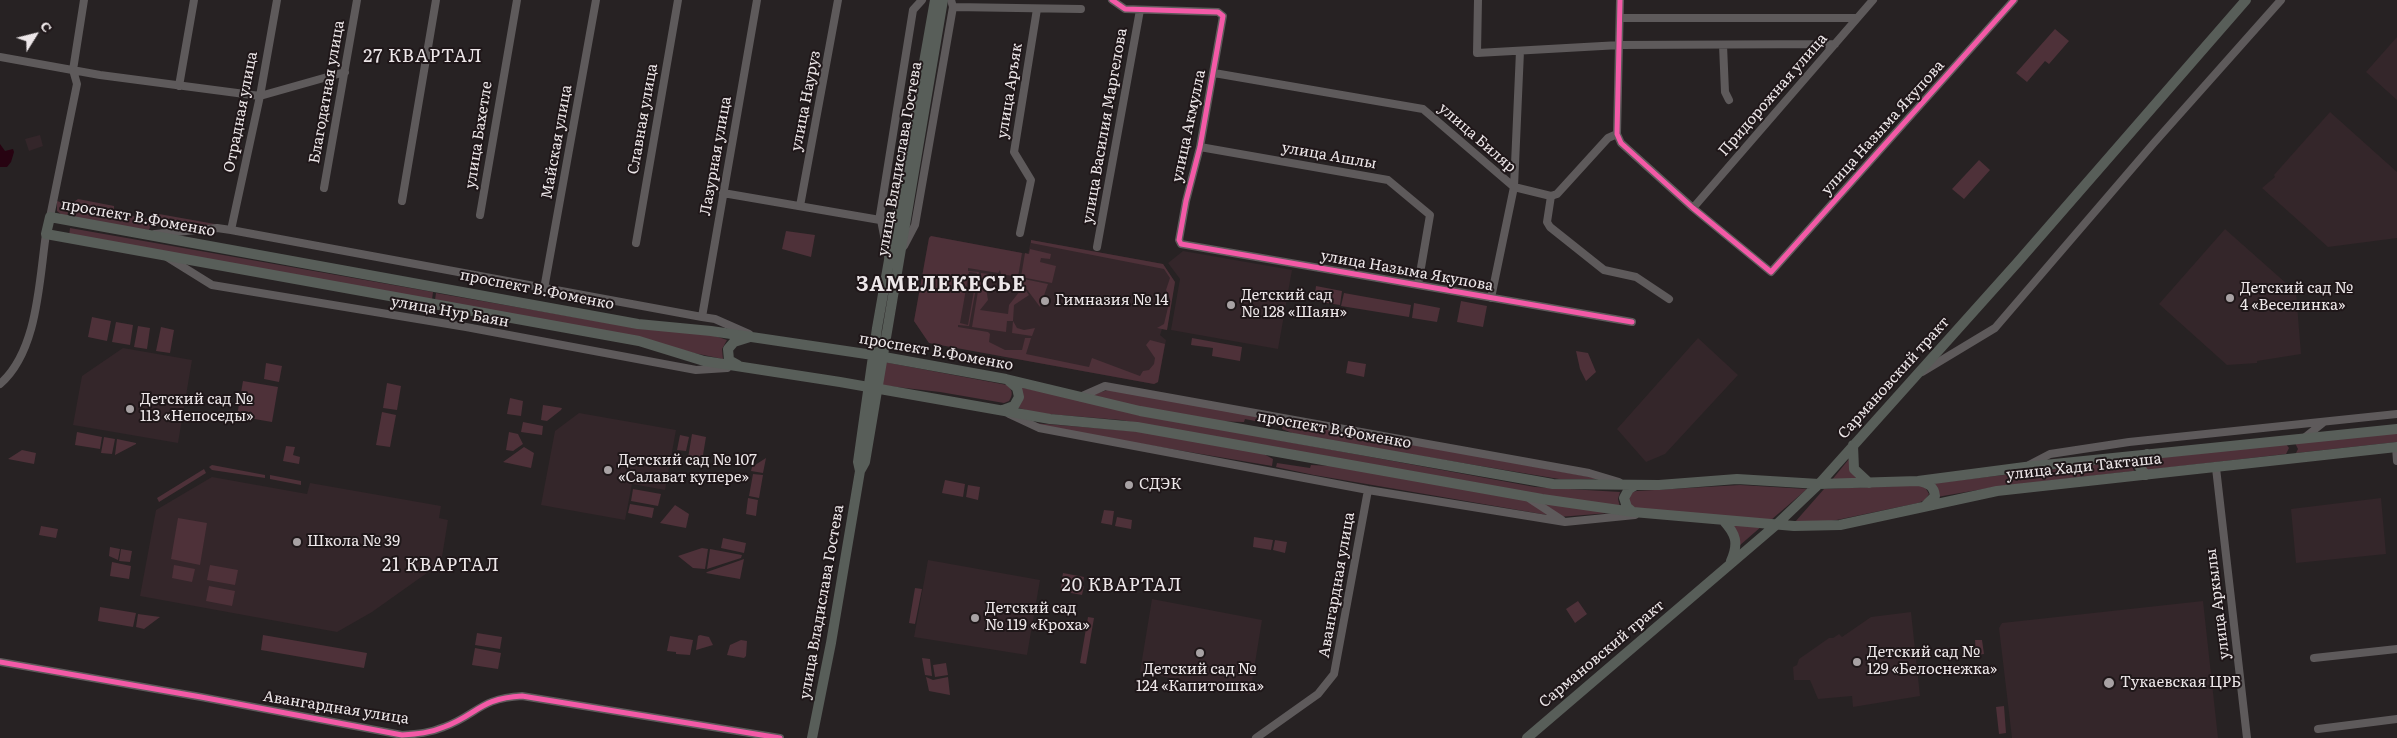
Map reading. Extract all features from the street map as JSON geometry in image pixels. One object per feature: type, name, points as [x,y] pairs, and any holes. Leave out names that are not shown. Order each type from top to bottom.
[{"type":"main road","name":"улица Владислава Гостева","points":[[812,738],[832,636],[860,471],[858,462],[873,388],[935,0]]},
{"type":"main road","name":"улица Владислава Гостева","points":[[893,258],[943,0]]},
{"type":"main road","name":"Сармановский тракт","points":[[1527,738],[1776,525],[1819,484],[2246,0]]},
{"type":"main road","points":[[46,234],[50,217]]},
{"type":"main road","name":"проспект В.Фоменко","points":[[50,217],[638,324],[753,336],[878,356],[1006,379],[1140,411],[1552,484],[1637,485],[1737,479],[1819,484]]},
{"type":"main road","name":"проспект В.Фоменко","points":[[46,234],[639,341],[704,362],[740,366],[1050,419],[1137,427],[1526,496],[1633,512],[1776,525]]},
{"type":"main road","points":[[740,366],[729,360],[728,349],[734,342],[753,336]]},
{"type":"main road","points":[[1000,410],[1014,406],[1019,397],[1017,388],[1006,379]]},
{"type":"main road","name":"улица Хади Такташа","points":[[1819,484],[1869,484],[1918,481],[2025,467],[2397,429]]},
{"type":"main road","points":[[2286,440],[2294,449],[2289,459]]},
{"type":"main road","points":[[1854,445],[1854,469],[1869,484]]},
{"type":"main road","name":"улица Хади Такташа","points":[[1776,525],[1840,525],[1997,491],[2396,447]]},
{"type":"main road","points":[[2146,475],[2138,465],[2140,460],[2148,454]]},
{"type":"main road","points":[[1918,481],[1931,486],[1935,496],[1923,507]]},
{"type":"main road","points":[[1633,512],[1627,507],[1624,498],[1629,489],[1637,485]]},
{"type":"main road","points":[[1722,520],[1736,536],[1736,549],[1731,562]]},
{"type":"street","points":[[50,217],[77,84],[73,70],[84,0]]},
{"type":"street","points":[[180,86],[194,0]]},
{"type":"street","name":"Отрадная улица","points":[[230,230],[260,96],[277,0]]},
{"type":"street","name":"Благодатная улица","points":[[324,188],[358,0]]},
{"type":"street","points":[[402,201],[436,0]]},
{"type":"street","name":"улица Бахетле","points":[[480,215],[517,0]]},
{"type":"street","name":"Майская улица","points":[[544,289],[596,0]]},
{"type":"street","name":"Славная улица","points":[[636,243],[678,0]]},
{"type":"street","name":"Лазурная улица","points":[[702,316],[757,0]]},
{"type":"street","name":"улица Науруз","points":[[800,206],[838,0]]},
{"type":"street","points":[[893,258],[880,220],[913,10],[922,0]]},
{"type":"street","points":[[1112,0],[1125,9],[1140,10]]},
{"type":"street","points":[[1478,0],[1477,53],[1620,45],[1835,44]]},
{"type":"street","points":[[1620,0],[1617,134],[1621,143],[1693,208]]},
{"type":"street","name":"Придорожная улица","points":[[1693,208],[1873,0]]},
{"type":"street","name":"улица Назыма Якупова","points":[[1693,208],[1771,272],[2014,0]]},
{"type":"street","points":[[1915,377],[1995,328],[2153,144],[2281,0]]},
{"type":"street","points":[[893,258],[915,225],[952,4],[1037,9],[1081,9]]},
{"type":"street","name":"улица Аръяк","points":[[1020,233],[1031,180],[1014,152],[1037,9]]},
{"type":"street","name":"улица Акмулла","points":[[1140,10],[1218,12],[1223,16],[1200,147],[1186,201],[1179,242]]},
{"type":"street","name":"улица Василия Маргелова","points":[[1097,247],[1140,10]]},
{"type":"street","points":[[1620,18],[1857,18]]},
{"type":"street","points":[[1723,44],[1724,92],[1729,100]]},
{"type":"street","points":[[1492,298],[1514,187],[1520,51]]},
{"type":"street","points":[[0,57],[92,74],[260,96],[345,72]]},
{"type":"street","name":"улица Биляр","points":[[1214,73],[1423,110],[1514,187],[1551,196]]},
{"type":"street","points":[[77,84],[92,74]]},
{"type":"street","points":[[1617,134],[1608,138],[1558,194],[1551,196],[1547,222],[1550,227],[1604,270],[1636,277],[1669,299]]},
{"type":"street","name":"улица Ашлы","points":[[1200,147],[1388,180],[1430,215],[1418,285]]},
{"type":"street","points":[[723,193],[880,220]]},
{"type":"street","points":[[146,235],[217,228],[230,230],[440,267],[544,289],[702,316],[753,336]]},
{"type":"street","points":[[0,384],[13,371],[22,355],[36,302],[46,234]]},
{"type":"street","name":"улица Назыма Якупова","points":[[1179,242],[1183,245],[1632,322]]},
{"type":"street","name":"улица Нур Баян","points":[[163,254],[212,285],[466,327],[696,370],[740,366]]},
{"type":"street","points":[[1080,397],[1105,386],[1589,472],[1625,484]]},
{"type":"street","points":[[1000,410],[1039,428],[1368,490],[1565,522],[1650,513]]},
{"type":"street","points":[[2025,467],[2050,454],[2163,439],[2397,414]]},
{"type":"street","points":[[2304,438],[2324,422]]},
{"type":"street","points":[[2163,439],[2184,451]]},
{"type":"street","points":[[2396,447],[2397,461]]},
{"type":"street","name":"улица Аркылы","points":[[2216,468],[2247,738]]},
{"type":"street","name":"Авангардная улица","points":[[1256,738],[1318,694],[1334,674],[1368,490]]},
{"type":"street","points":[[1526,496],[1565,522]]},
{"type":"street","points":[[2314,658],[2397,649]]},
{"type":"street","name":"Авангардная улица","points":[[0,662],[201,696],[402,735],[429,733],[446,727],[492,700],[522,696],[780,738]]},
{"type":"street","points":[[2318,729],[2397,719]]},
{"type":"shaded area","points":[[2055,29],[2069,41],[2049,64],[2045,61],[2027,82],[2016,73]]},
{"type":"shaded area","points":[[2397,37],[2397,100],[2366,72]]},
{"type":"shaded area","points":[[2330,112],[2397,172],[2397,238],[2328,247],[2262,188],[2275,177],[2274,175]]},
{"type":"shaded area","points":[[40,135],[43,146],[29,151],[25,139]]},
{"type":"shaded area","points":[[0,144],[5,151],[13,149],[14,152],[11,162],[7,167],[0,167]]},
{"type":"shaded area","points":[[1979,160],[1990,170],[1964,199],[1952,189]]},
{"type":"shaded area","points":[[78,199],[114,206],[118,213],[153,220],[149,230],[71,220],[74,202]]},
{"type":"shaded area","points":[[57,201],[69,205],[67,219],[57,211]]},
{"type":"shaded area","points":[[159,214],[226,226],[163,229],[158,225]]},
{"type":"shaded area","points":[[70,228],[433,292],[432,300],[69,236]]},
{"type":"shaded area","name":"Детский сад № 4 «Веселинка»","points":[[2225,229],[2296,292],[2301,354],[2257,361],[2257,363],[2227,365],[2159,304]]},
{"type":"shaded area","points":[[786,231],[815,235],[811,257],[782,249]]},
{"type":"shaded area","name":"Гимназия № 14","points":[[931,236],[1028,254],[1031,240],[1163,264],[1175,282],[1167,330],[1162,329],[1160,335],[1166,340],[1158,382],[1154,384],[929,343],[914,321],[929,238]]},
{"type":"shaded area","points":[[931,236],[1022,253],[1018,277],[1001,274],[1000,270],[998,273],[968,268],[968,271],[979,272],[969,326],[958,325],[958,327],[988,332],[990,334],[989,342],[1005,350],[1022,350],[1025,338],[1031,338],[1026,354],[1089,367],[1092,358],[1140,376],[1143,371],[1149,370],[1154,364],[1155,358],[1146,345],[1150,340],[1165,344],[1158,382],[1154,384],[929,343],[914,321],[929,238]],"holes":[[[969,272],[977,273],[968,325],[960,323]]]},
{"type":"shaded area","points":[[1031,240],[1163,264],[1175,282],[1167,330],[1157,328],[1164,324],[1170,299],[1166,290],[1170,278],[1164,269],[1031,243]]},
{"type":"shaded area","points":[[1030,249],[1051,254],[1050,259],[1041,258],[1040,262],[1056,266],[1052,283],[1021,277],[1025,253],[1029,254]]},
{"type":"shaded area","name":"Детский сад № 128 «Шаян»","points":[[1183,251],[1292,270],[1278,349],[1171,330],[1180,279],[1168,263]]},
{"type":"shaded area","points":[[981,273],[990,274],[985,282],[988,300],[980,310],[1008,314],[1009,305],[1023,287],[1029,295],[1014,305],[1013,321],[1007,321],[1006,332],[972,327]]},
{"type":"shaded area","points":[[1024,279],[1048,284],[1040,307],[1023,284]]},
{"type":"shaded area","points":[[1316,286],[1342,291],[1340,305],[1314,301]]},
{"type":"shaded area","points":[[436,293],[643,329],[706,333],[727,340],[722,349],[723,359],[435,300]]},
{"type":"shaded area","points":[[1344,293],[1411,305],[1409,317],[1341,306]]},
{"type":"shaded area","points":[[1461,301],[1487,306],[1483,327],[1457,322]]},
{"type":"shaded area","points":[[1414,303],[1440,308],[1437,322],[1412,318]]},
{"type":"shaded area","points":[[92,317],[111,321],[107,341],[88,337]]},
{"type":"shaded area","points":[[1013,321],[1017,328],[1024,330],[1035,328],[1032,336],[1012,333]]},
{"type":"shaded area","points":[[116,322],[133,325],[130,345],[112,342]]},
{"type":"shaded area","points":[[138,326],[150,328],[147,349],[134,347]]},
{"type":"shaded area","points":[[161,327],[174,330],[170,353],[156,351]]},
{"type":"shaded area","points":[[1192,338],[1242,347],[1240,361],[1212,356],[1213,348],[1191,345]]},
{"type":"shaded area","points":[[1698,338],[1738,375],[1665,454],[1646,462],[1617,429]]},
{"type":"shaded area","name":"Детский сад № 113 «Непоседы»","points":[[123,348],[192,360],[178,443],[73,425],[82,376]]},
{"type":"shaded area","points":[[1576,351],[1588,353],[1596,372],[1586,381],[1580,369]]},
{"type":"shaded area","points":[[1348,361],[1366,364],[1364,377],[1346,373]]},
{"type":"shaded area","points":[[884,362],[1007,385],[1012,393],[1011,397],[1009,401],[1004,403],[940,392],[879,385]]},
{"type":"shaded area","points":[[266,363],[282,366],[279,382],[264,379]]},
{"type":"shaded area","points":[[243,381],[278,387],[272,422],[237,416]]},
{"type":"shaded area","points":[[387,383],[401,386],[397,410],[383,408]]},
{"type":"shaded area","points":[[1019,387],[1278,440],[1535,487],[1620,492],[1618,499],[1620,507],[1550,498],[1121,420],[1036,413],[1016,407]]},
{"type":"shaded area","points":[[1108,390],[1280,419],[1279,426],[1245,419],[1244,422],[1186,417],[1091,395]]},
{"type":"shaded area","points":[[510,398],[523,401],[521,416],[507,414]]},
{"type":"shaded area","points":[[543,405],[562,408],[547,421],[541,420]]},
{"type":"shaded area","points":[[382,412],[396,415],[390,447],[376,445]]},
{"type":"shaded area","name":"Детский сад № 107 «Салават купере»","points":[[579,413],[676,430],[665,490],[632,484],[625,520],[541,505],[555,431]]},
{"type":"shaded area","points":[[1284,420],[1601,479],[1559,479],[1300,436],[1282,429]]},
{"type":"shaded area","points":[[523,422],[543,426],[542,435],[521,432]]},
{"type":"shaded area","points":[[1033,423],[1145,432],[1260,452],[1273,459],[1272,466],[1042,427]]},
{"type":"shaded area","points":[[77,432],[102,437],[100,449],[75,445]]},
{"type":"shaded area","points":[[509,432],[518,434],[523,444],[513,451],[506,450]]},
{"type":"shaded area","points":[[2397,432],[2397,442],[2296,453],[2298,449],[2295,443]]},
{"type":"shaded area","points":[[692,434],[706,437],[702,461],[688,458]]},
{"type":"shaded area","points":[[680,435],[689,437],[686,451],[677,450]]},
{"type":"shaded area","points":[[104,437],[115,439],[112,454],[101,453]]},
{"type":"shaded area","points":[[117,439],[136,443],[136,444],[115,455]]},
{"type":"shaded area","points":[[2286,444],[2289,448],[2286,454],[2146,470],[2143,466],[2147,459]]},
{"type":"shaded area","points":[[286,446],[295,447],[293,455],[300,457],[299,464],[283,461]]},
{"type":"shaded area","points":[[524,447],[534,453],[531,468],[503,462]]},
{"type":"shaded area","points":[[22,450],[36,453],[34,464],[8,459]]},
{"type":"shaded area","points":[[766,458],[763,473],[751,471],[752,467]]},
{"type":"shaded area","points":[[1849,459],[1858,479],[1831,481]]},
{"type":"shaded area","points":[[2133,460],[2132,466],[2134,471],[1995,487],[1937,497],[1935,483]]},
{"type":"shaded area","points":[[1277,463],[1310,468],[1311,465],[1332,466],[1609,513],[1559,517],[1314,475],[1276,467]]},
{"type":"shaded area","points":[[212,465],[265,475],[265,478],[212,470],[209,467]]},
{"type":"shaded area","points":[[204,469],[206,473],[159,502],[157,498]]},
{"type":"shaded area","points":[[753,474],[763,475],[759,498],[749,496]]},
{"type":"shaded area","points":[[270,475],[301,481],[301,485],[270,479]]},
{"type":"shaded area","name":"Школа № 39","points":[[212,477],[307,494],[310,483],[441,506],[439,518],[448,520],[441,563],[372,612],[337,632],[140,596],[156,510]]},
{"type":"shaded area","points":[[945,480],[965,484],[963,497],[942,493]]},
{"type":"shaded area","points":[[968,485],[980,487],[978,500],[966,497]]},
{"type":"shaded area","points":[[1740,485],[1807,489],[1771,520],[1631,508],[1627,497],[1631,492],[1637,491]]},
{"type":"shaded area","points":[[1919,485],[1925,487],[1929,494],[1925,500],[1918,503],[1827,522],[1795,522],[1824,489]]},
{"type":"shaded area","points":[[633,489],[661,494],[658,506],[631,501]]},
{"type":"shaded area","points":[[748,498],[758,500],[756,516],[746,514]]},
{"type":"shaded area","points":[[2381,498],[2386,554],[2296,563],[2291,509]]},
{"type":"shaded area","points":[[630,504],[654,508],[652,518],[628,513]]},
{"type":"shaded area","points":[[675,505],[689,514],[686,528],[660,523]]},
{"type":"shaded area","points":[[1104,510],[1114,511],[1112,525],[1101,523]]},
{"type":"shaded area","points":[[1117,517],[1132,520],[1131,529],[1115,526]]},
{"type":"shaded area","points":[[178,518],[207,523],[200,565],[171,559]]},
{"type":"shaded area","points":[[1730,523],[1762,526],[1739,546]]},
{"type":"shaded area","points":[[41,526],[58,529],[56,538],[39,535]]},
{"type":"shaded area","points":[[1254,537],[1273,540],[1271,550],[1253,547]]},
{"type":"shaded area","points":[[723,538],[746,543],[744,553],[721,548]]},
{"type":"shaded area","points":[[1275,540],[1287,542],[1285,553],[1273,550]]},
{"type":"shaded area","points":[[110,547],[120,549],[118,560],[109,556]]},
{"type":"shaded area","points":[[702,548],[708,549],[705,569],[693,568],[678,556]]},
{"type":"shaded area","points":[[121,549],[132,551],[130,562],[119,561]]},
{"type":"shaded area","points":[[710,549],[742,555],[741,558],[707,569]]},
{"type":"shaded area","points":[[744,559],[740,579],[706,573],[707,572]]},
{"type":"shaded area","name":"Детский сад № 119 «Кроха»","points":[[928,560],[1040,580],[1027,655],[914,637]]},
{"type":"shaded area","points":[[112,562],[131,566],[129,579],[110,576]]},
{"type":"shaded area","points":[[174,565],[195,569],[192,582],[172,578]]},
{"type":"shaded area","points":[[210,565],[238,570],[235,585],[207,580]]},
{"type":"shaded area","points":[[1063,573],[1084,577],[1083,583],[1062,579]]},
{"type":"shaded area","points":[[1062,582],[1084,586],[1082,595],[1060,591]]},
{"type":"shaded area","points":[[209,586],[235,591],[232,606],[206,601]]},
{"type":"shaded area","points":[[915,588],[922,589],[915,624],[909,623]]},
{"type":"shaded area","name":"Детский сад № 124 «Капитошка»","points":[[1152,599],[1262,620],[1250,694],[1140,672]]},
{"type":"shaded area","points":[[1578,601],[1587,614],[1575,623],[1566,609]]},
{"type":"shaded area","name":"Тукаевская ЦРБ","points":[[2203,601],[2218,738],[2012,738],[1999,628],[2002,623]]},
{"type":"shaded area","points":[[100,607],[136,613],[133,627],[98,621]]},
{"type":"shaded area","name":"Детский сад № 129 «Белоснежка»","points":[[1911,612],[1920,696],[1853,707],[1852,696],[1818,699],[1810,680],[1794,680],[1793,667],[1797,665],[1799,659],[1829,638],[1839,634],[1842,637],[1871,617]]},
{"type":"shaded area","points":[[138,614],[160,617],[144,629],[136,627]]},
{"type":"shaded area","points":[[1088,617],[1094,618],[1086,664],[1080,663]]},
{"type":"shaded area","points":[[477,633],[502,637],[500,649],[475,645]]},
{"type":"shaded area","points":[[263,635],[367,653],[364,668],[261,650]]},
{"type":"shaded area","points":[[670,636],[693,640],[690,655],[667,651]]},
{"type":"shaded area","points":[[698,636],[709,637],[713,645],[696,650]]},
{"type":"shaded area","points":[[741,640],[747,641],[746,656],[744,658],[727,655],[730,645]]},
{"type":"shaded area","points":[[1975,640],[1982,640],[1984,654],[1976,655]]},
{"type":"shaded area","points":[[475,648],[501,653],[498,669],[472,665]]},
{"type":"shaded area","points":[[922,658],[930,659],[932,676],[925,675]]},
{"type":"shaded area","points":[[946,663],[948,675],[935,677],[933,665]]},
{"type":"shaded area","points":[[926,677],[933,680],[948,677],[950,695],[929,691]]},
{"type":"shaded area","points":[[2004,706],[2006,733],[1999,734],[1996,707]]},
{"type":"cycle path","points":[[1112,0],[1125,9],[1218,12],[1223,16],[1200,147],[1186,201],[1179,240],[1181,244],[1632,322]]},
{"type":"cycle path","points":[[1620,0],[1617,134],[1621,143],[1693,208],[1771,272],[2014,0]]},
{"type":"cycle path","points":[[0,662],[402,735],[439,729],[497,700],[522,696],[780,738]]},
{"type":"place","name":"Детский сад № 4 «Веселинка»","points":[[2230,298]]},
{"type":"place","name":"Гимназия № 14","points":[[1045,301]]},
{"type":"place","name":"Детский сад № 128 «Шаян»","points":[[1231,305]]},
{"type":"place","name":"Детский сад № 113 «Непоседы»","points":[[130,409]]},
{"type":"place","name":"Детский сад № 107 «Салават купере»","points":[[608,470]]},
{"type":"place","name":"СДЭК","points":[[1129,485]]},
{"type":"place","name":"Школа № 39","points":[[297,542]]},
{"type":"place","name":"Детский сад № 119 «Кроха»","points":[[975,618]]},
{"type":"place","name":"Детский сад № 124 «Капитошка»","points":[[1200,653]]},
{"type":"place","name":"Детский сад № 129 «Белоснежка»","points":[[1857,662]]},
{"type":"place","name":"Тукаевская ЦРБ","points":[[2109,683]]},
{"type":"district","name":"27 КВАРТАЛ","points":[[423,57]]},
{"type":"district","name":"ЗАМЕЛЕКЕСЬЕ","points":[[941,285]]},
{"type":"district","name":"21 КВАРТАЛ","points":[[441,566]]},
{"type":"district","name":"20 КВАРТАЛ","points":[[1122,586]]}]
